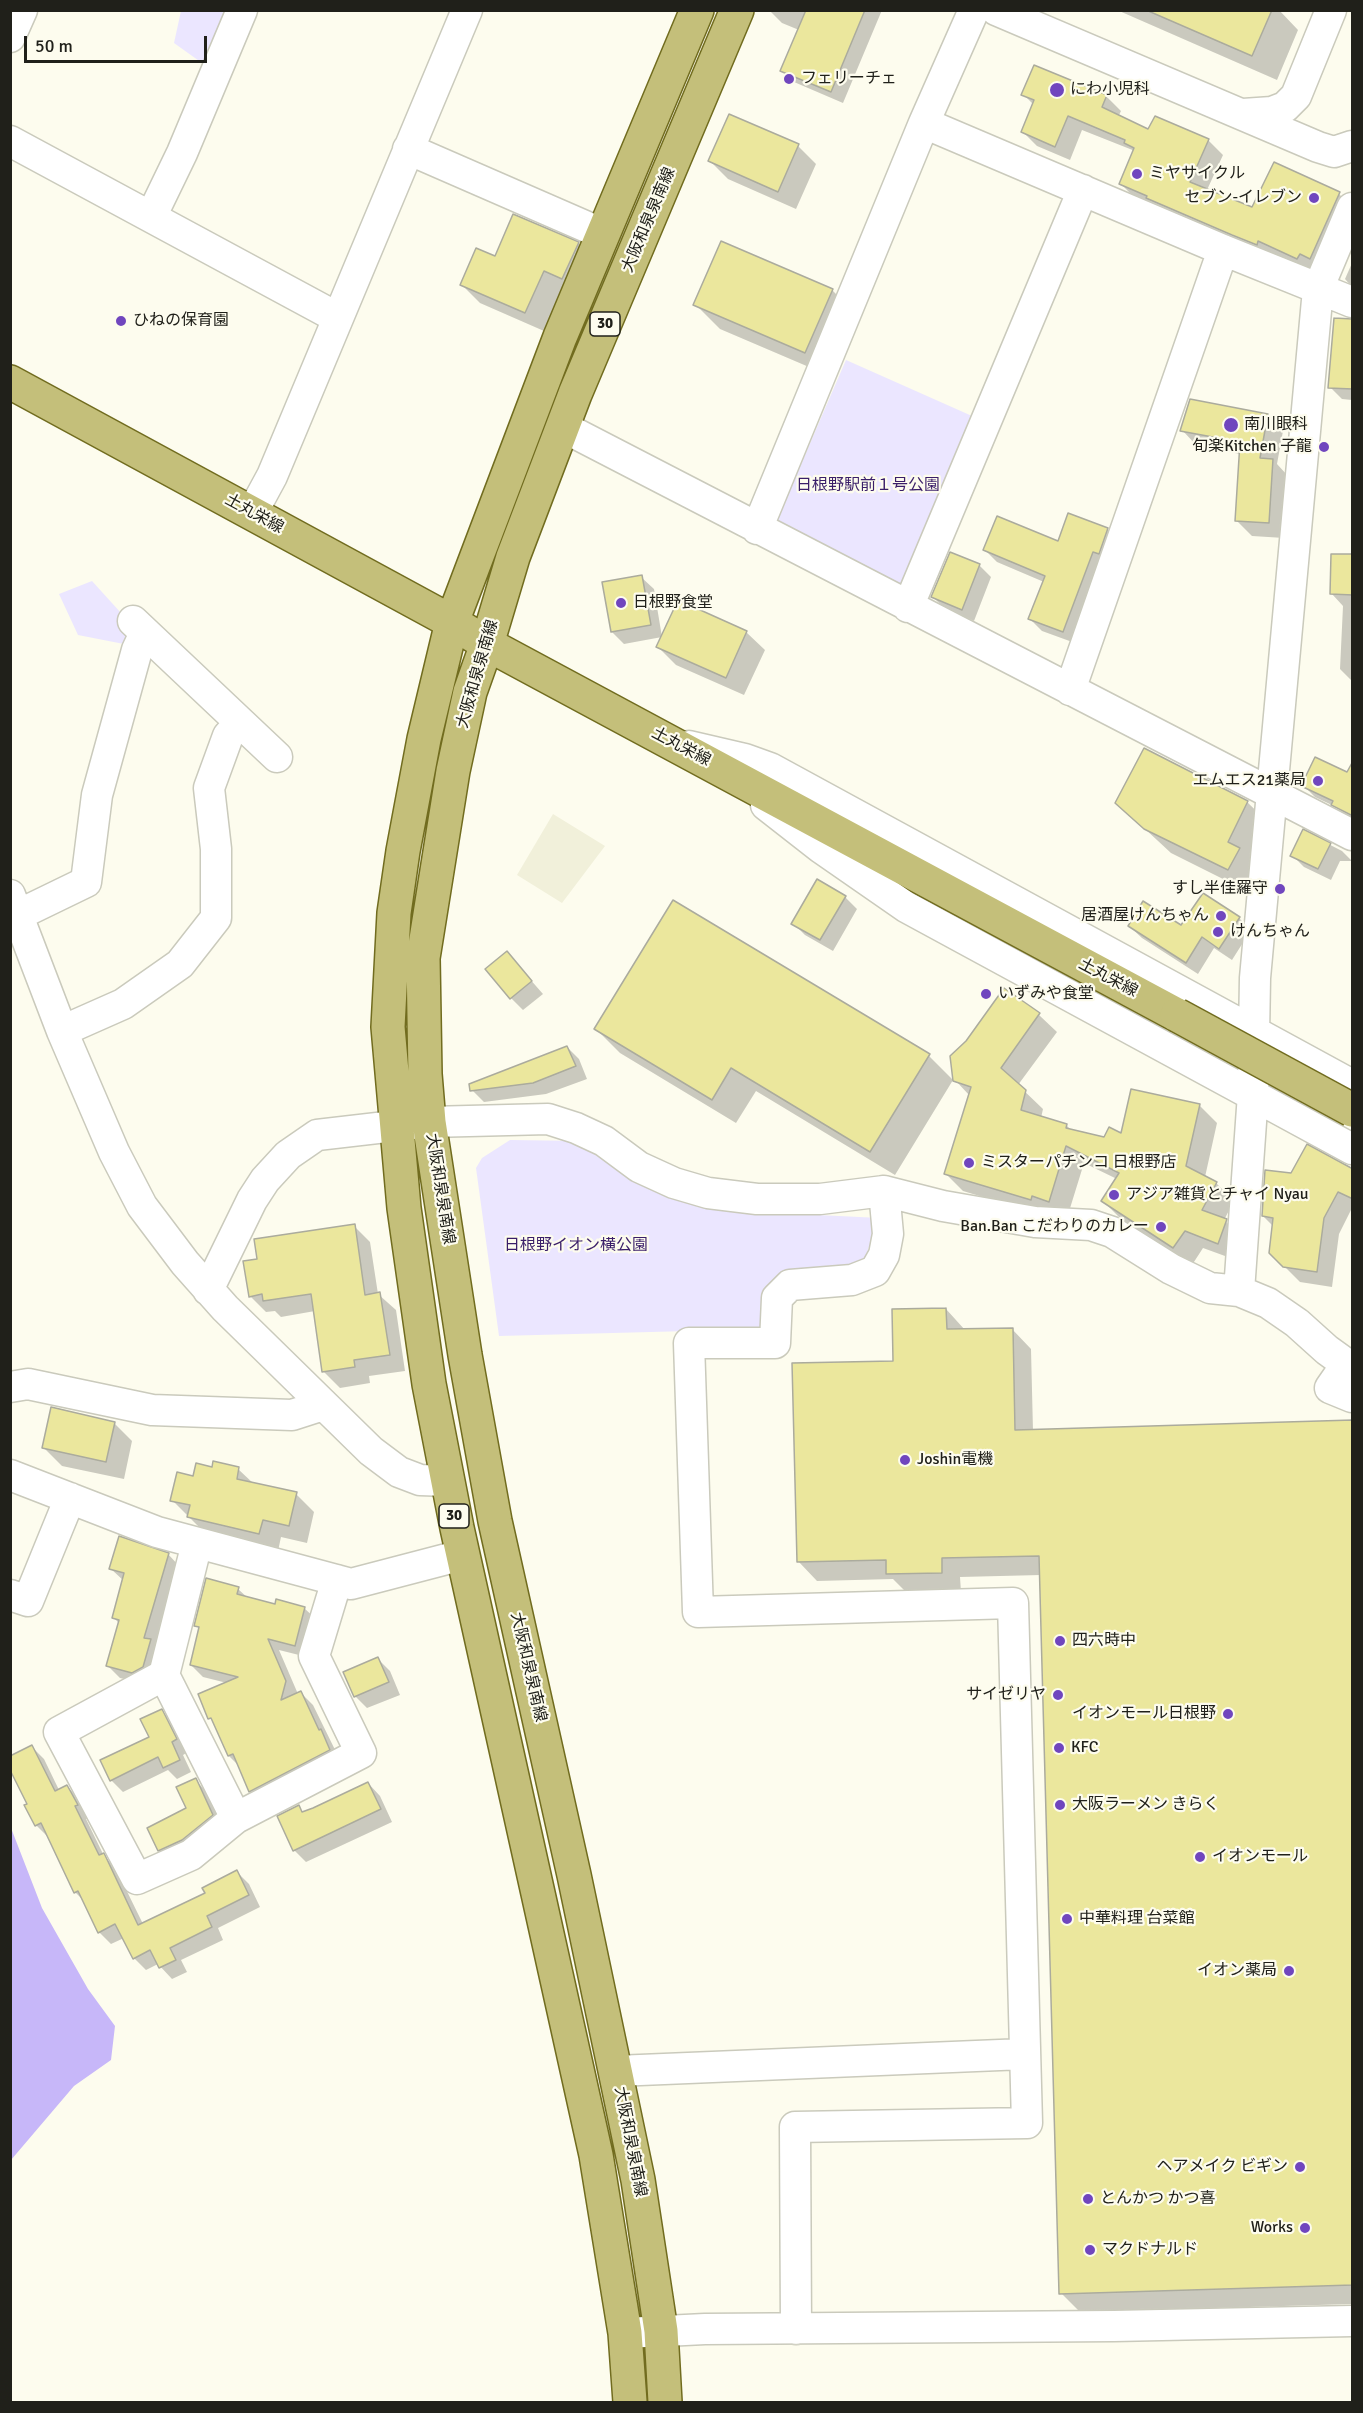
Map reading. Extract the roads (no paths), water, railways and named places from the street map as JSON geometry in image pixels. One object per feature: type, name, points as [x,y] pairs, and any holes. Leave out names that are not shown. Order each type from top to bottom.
[{"type":"main road","name":"30","points":[[630,2403],[625,2333],[596,2155],[462,1555],[427,1372],[404,1208],[388,1027],[394,913],[403,851],[422,750],[452,622],[560,337],[697,10]]},
{"type":"main road","name":"大阪和泉泉南線","points":[[665,2403],[661,2331],[638,2180],[495,1521],[465,1355],[429,1122],[425,1074],[423,958],[453,771],[470,692],[513,557],[563,427],[737,10]]},
{"type":"main road","name":"土丸栄線","points":[[10,382],[452,622],[487,644],[1353,1110]]},
{"type":"street","points":[[10,37],[22,10]]},
{"type":"street","points":[[151,217],[183,153],[242,10]]},
{"type":"street","points":[[252,513],[272,476],[467,10]]},
{"type":"street","points":[[757,529],[924,123],[974,10]]},
{"type":"street","points":[[996,10],[1334,153],[1353,146]]},
{"type":"street","points":[[1243,114],[1272,112],[1285,107],[1296,96],[1330,10]]},
{"type":"street","points":[[1296,96],[1298,112],[1307,125],[1326,136],[1353,146]]},
{"type":"street","points":[[924,123],[1223,250],[1353,302]]},
{"type":"street","points":[[10,141],[338,318]]},
{"type":"street","points":[[408,149],[603,234]]},
{"type":"street","points":[[908,607],[1083,190]]},
{"type":"street","points":[[1239,1291],[1253,1094],[1255,978],[1317,289],[1353,208]]},
{"type":"street","points":[[1070,690],[1223,250]]},
{"type":"street","points":[[563,427],[1353,835]]},
{"type":"street","points":[[277,757],[139,627],[137,650],[97,795],[87,882],[14,905],[62,1031],[118,1160],[136,1196],[185,1263],[208,1290],[372,1452],[399,1472],[420,1480],[448,1481]]},
{"type":"street","points":[[62,1031],[123,1004],[180,964],[216,918],[216,849],[209,788],[228,736],[240,723]]},
{"type":"street","points":[[672,742],[745,759],[770,768],[1353,1085]]},
{"type":"street","points":[[723,770],[821,848],[906,907],[1353,1149]]},
{"type":"street","points":[[208,1290],[252,1200],[276,1166],[317,1135],[395,1124],[548,1119],[576,1128],[604,1141],[639,1167],[674,1183],[708,1193],[757,1199],[809,1199],[884,1191],[943,1206],[1035,1222],[1091,1225],[1112,1232],[1171,1269],[1210,1288],[1239,1291],[1268,1303],[1297,1323],[1349,1366],[1330,1388],[1353,1397]]},
{"type":"street","points":[[796,2329],[795,2127],[1026,2122],[1013,1603],[698,1612],[689,1343],[775,1343],[777,1298],[790,1285],[852,1280],[875,1271],[884,1256],[888,1234],[884,1191]]},
{"type":"street","points":[[10,1387],[28,1384],[152,1410],[292,1415],[323,1405]]},
{"type":"street","points":[[10,1475],[157,1532],[351,1584],[462,1555]]},
{"type":"street","points":[[10,1595],[28,1601],[70,1498]]},
{"type":"street","points":[[197,1543],[164,1675],[236,1818]]},
{"type":"street","points":[[164,1675],[59,1732],[137,1879],[191,1855],[236,1818],[361,1753],[314,1656],[337,1580]]},
{"type":"street","points":[[616,2071],[1024,2054]]},
{"type":"street","points":[[625,2333],[1353,2321]]},
{"type":"place","name":"フェリーチェ","points":[[789,79]]},
{"type":"place","name":"にわ小児科","points":[[1057,90]]},
{"type":"place","name":"ミヤサイクル","points":[[1137,174]]},
{"type":"place","name":"セブン-イレブン","points":[[1314,198]]},
{"type":"place","name":"ひねの保育園","points":[[121,321]]},
{"type":"place","name":"南川眼科","points":[[1231,425]]},
{"type":"place","name":"旬楽Kitchen 子龍","points":[[1324,447]]},
{"type":"place","name":"日根野食堂","points":[[621,603]]},
{"type":"place","name":"エムエス21薬局","points":[[1318,781]]},
{"type":"place","name":"すし半佳羅守","points":[[1280,889]]},
{"type":"place","name":"居酒屋けんちゃん","points":[[1221,916]]},
{"type":"place","name":"けんちゃん","points":[[1218,932]]},
{"type":"place","name":"いずみや食堂","points":[[986,994]]},
{"type":"place","name":"ミスターパチンコ 日根野店","points":[[969,1163]]},
{"type":"place","name":"アジア雑貨とチャイ Nyau","points":[[1114,1195]]},
{"type":"place","name":"Ban.Ban こだわりのカレー","points":[[1161,1227]]},
{"type":"place","name":"Joshin電機","points":[[905,1460]]},
{"type":"place","name":"四六時中","points":[[1060,1641]]},
{"type":"place","name":"サイゼリヤ","points":[[1058,1695]]},
{"type":"place","name":"イオンモール日根野","points":[[1228,1714]]},
{"type":"place","name":"KFC","points":[[1059,1748]]},
{"type":"place","name":"大阪ラーメン きらく","points":[[1060,1805]]},
{"type":"place","name":"イオンモール","points":[[1200,1857]]},
{"type":"place","name":"中華料理 台菜館","points":[[1067,1919]]},
{"type":"place","name":"イオン薬局","points":[[1289,1971]]},
{"type":"place","name":"ヘアメイク ビギン","points":[[1300,2167]]},
{"type":"place","name":"とんかつ かつ喜","points":[[1088,2199]]},
{"type":"place","name":"Works","points":[[1305,2228]]},
{"type":"place","name":"マクドナルド","points":[[1090,2250]]},
{"type":"park label","name":"日根野駅前１号公園","points":[[868,486]]},
{"type":"park label","name":"日根野イオン横公園","points":[[576,1246]]}]
